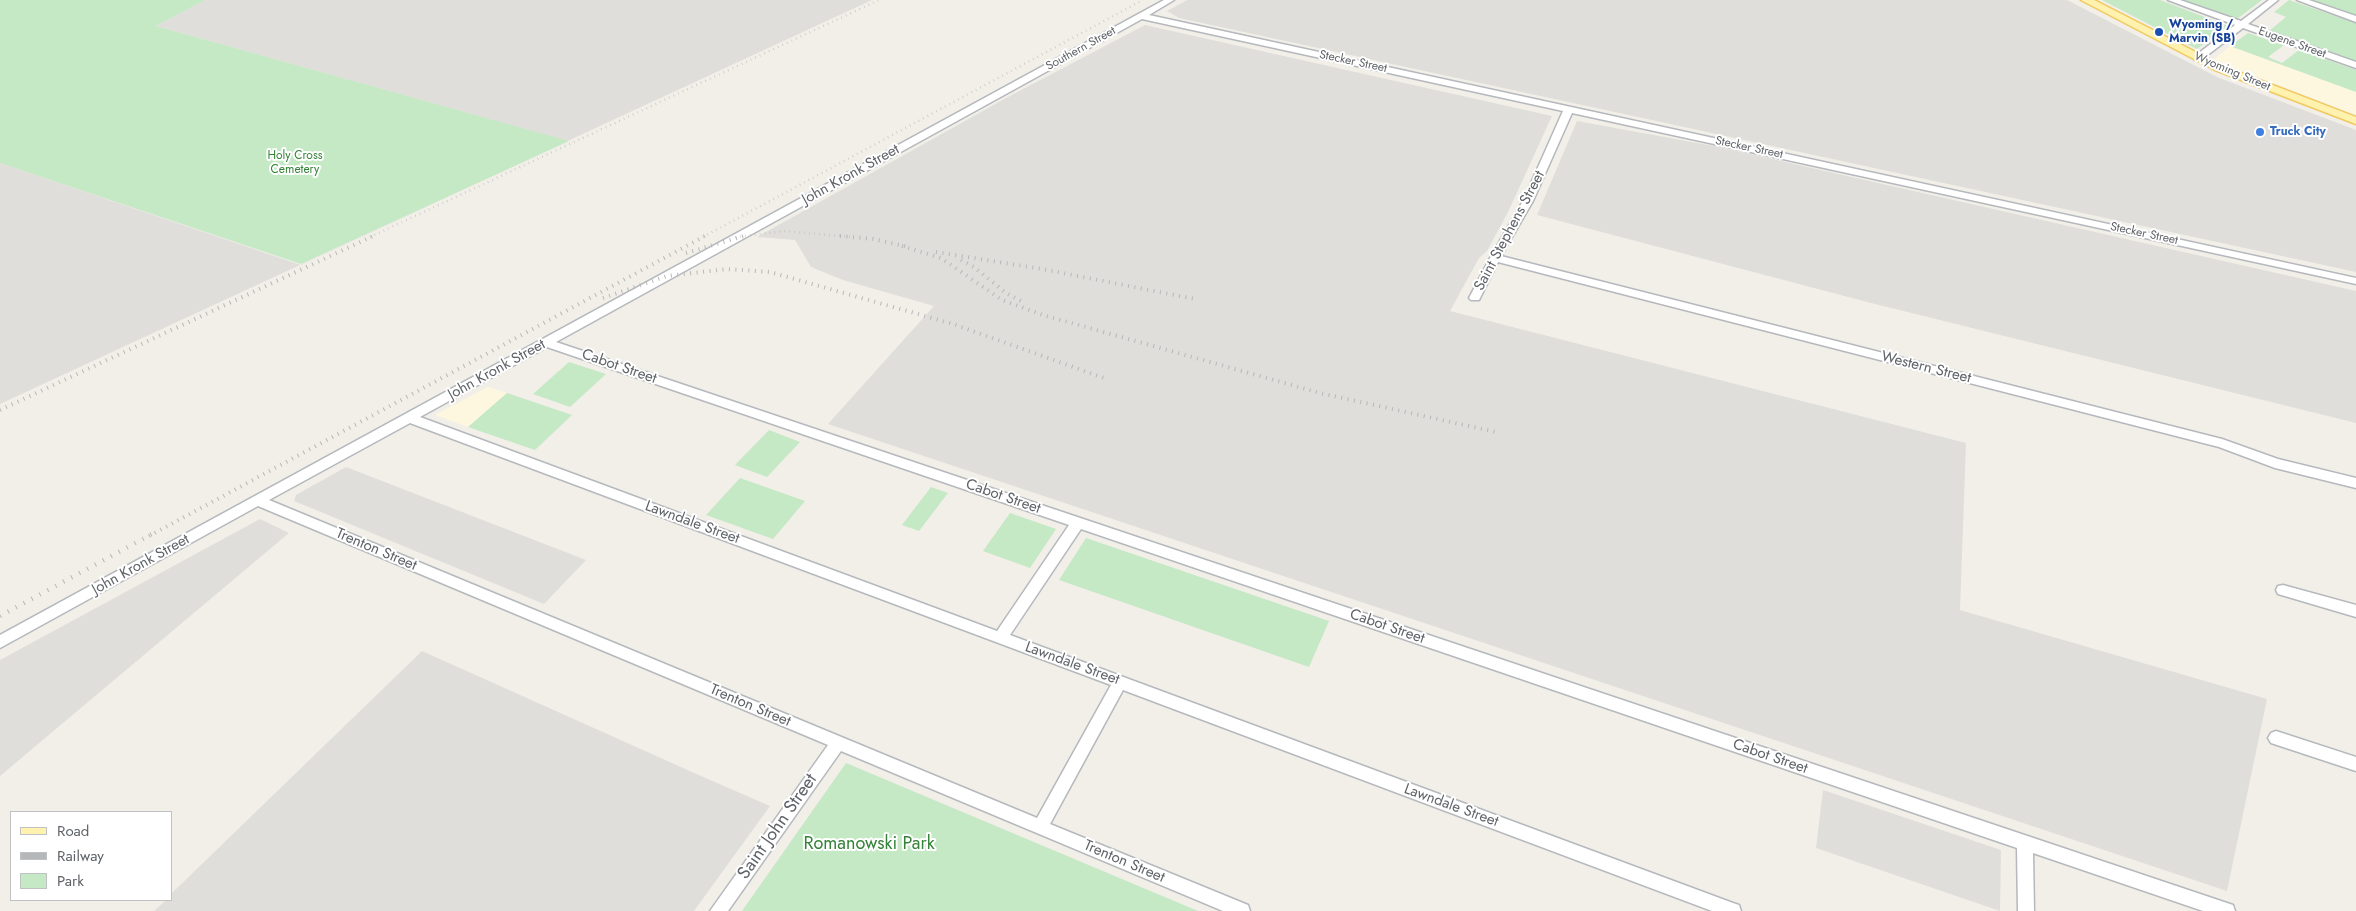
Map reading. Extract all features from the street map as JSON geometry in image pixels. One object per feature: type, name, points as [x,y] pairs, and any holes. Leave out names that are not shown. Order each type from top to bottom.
[{"type":"main road","name":"Wyoming Street","points":[[2086,0],[2198,58],[2245,79],[2356,121]]},
{"type":"street","name":"Southern Street","points":[[993,98],[1170,0]]},
{"type":"street","name":"Eugene Street","points":[[2172,0],[2356,66]]},
{"type":"street","points":[[2198,58],[2274,0]]},
{"type":"street","points":[[2301,0],[2356,19]]},
{"type":"street","name":"Stecker Street","points":[[1141,16],[2356,280]]},
{"type":"street","name":"John Kronk Street","points":[[0,642],[993,98]]},
{"type":"street","name":"Saint Stephens Street","points":[[1475,298],[1495,258],[1528,202],[1569,109]]},
{"type":"street","name":"Western Street","points":[[1495,258],[2222,443],[2275,463],[2356,483]]},
{"type":"street","name":"Cabot Street","points":[[546,343],[2227,911]]},
{"type":"street","name":"Lawndale Street","points":[[410,418],[1733,911]]},
{"type":"street","name":"Trenton Street","points":[[258,501],[1242,911]]},
{"type":"street","points":[[1000,638],[1078,522]]},
{"type":"street","points":[[2283,590],[2356,611]]},
{"type":"street","points":[[1040,827],[1120,682]]},
{"type":"street","points":[[2276,738],[2356,764]]},
{"type":"street","name":"Saint John Street","points":[[718,911],[838,743]]},
{"type":"street","points":[[2025,843],[2026,911]]},
{"type":"shaded area","points":[[205,0],[872,0],[568,141],[156,26]]},
{"type":"shaded area","points":[[1187,0],[2067,0],[2217,77],[2356,130],[2356,272],[1179,18],[1167,11]]},
{"type":"shaded area","points":[[1145,25],[1552,116],[1509,210],[1487,251],[1479,258],[1450,311],[1966,443],[1960,610],[2267,699],[2227,891],[828,424],[934,306],[843,280],[811,267],[795,240],[757,237],[1006,98]]},
{"type":"shaded area","points":[[2230,46],[2356,92],[2356,115],[2213,60]]},
{"type":"shaded area","points":[[1577,121],[1719,147],[2356,291],[2356,423],[1871,303],[1537,215]]},
{"type":"shaded area","points":[[568,141],[301,265],[300,265]]},
{"type":"shaded area","points":[[0,163],[300,265],[0,404]]},
{"type":"shaded area","points":[[488,387],[507,393],[468,427],[435,415]]},
{"type":"shaded area","points":[[346,467],[586,560],[544,604],[294,501],[296,495]]},
{"type":"shaded area","points":[[260,519],[289,533],[0,776],[0,660]]},
{"type":"shaded area","points":[[422,651],[770,806],[694,911],[154,911],[165,901],[172,901],[172,893]]},
{"type":"shaded area","points":[[1823,790],[2001,850],[2000,911],[1816,848]]},
{"type":"green space","name":"Holy Cross Cemetery","points":[[0,0],[205,0],[156,26],[569,141],[301,264],[0,163]]},
{"type":"green space","points":[[2102,0],[2160,0],[2228,26],[2197,49]]},
{"type":"green space","points":[[2182,0],[2262,0],[2237,19]]},
{"type":"green space","points":[[2289,0],[2356,23],[2356,62],[2269,31],[2286,17],[2274,12]]},
{"type":"green space","points":[[2312,0],[2356,0],[2356,15]]},
{"type":"green space","points":[[2248,33],[2284,45],[2268,57],[2282,63],[2299,50],[2356,70],[2356,92],[2230,46]]},
{"type":"green space","points":[[569,362],[606,374],[570,407],[533,394]]},
{"type":"green space","points":[[507,393],[572,415],[535,450],[468,427]]},
{"type":"green space","points":[[769,430],[800,442],[767,477],[735,465]]},
{"type":"green space","points":[[740,478],[805,501],[773,539],[706,515]]},
{"type":"green space","points":[[931,487],[948,493],[919,531],[902,525]]},
{"type":"green space","points":[[1010,513],[1056,529],[1030,568],[983,551]]},
{"type":"green space","points":[[1086,538],[1329,621],[1309,667],[1059,580]]},
{"type":"green space","name":"Romanowski Park","points":[[846,763],[1198,911],[742,911]]},
{"type":"railway","points":[[370,237],[879,0]]},
{"type":"railway","points":[[703,237],[1143,0]]},
{"type":"railway","points":[[735,237],[784,231],[854,237]]},
{"type":"railway","points":[[0,410],[373,236]]},
{"type":"railway","points":[[149,536],[705,236]]},
{"type":"railway","points":[[686,253],[744,236]]},
{"type":"railway","points":[[840,236],[873,239],[909,247]]},
{"type":"railway","points":[[902,246],[941,258],[1002,300],[1043,315],[1320,393],[1496,432]]},
{"type":"railway","points":[[936,252],[1042,269],[1195,299]]},
{"type":"railway","points":[[961,260],[974,267],[1006,293],[1025,303]]},
{"type":"railway","points":[[603,298],[667,276],[727,269],[770,272],[953,324],[1104,378]]},
{"type":"railway","points":[[0,616],[152,534]]},
{"type":"place","name":"Wyoming / Marvin (SB)","points":[[2159,32]]},
{"type":"place","name":"Truck City","points":[[2260,132]]}]
